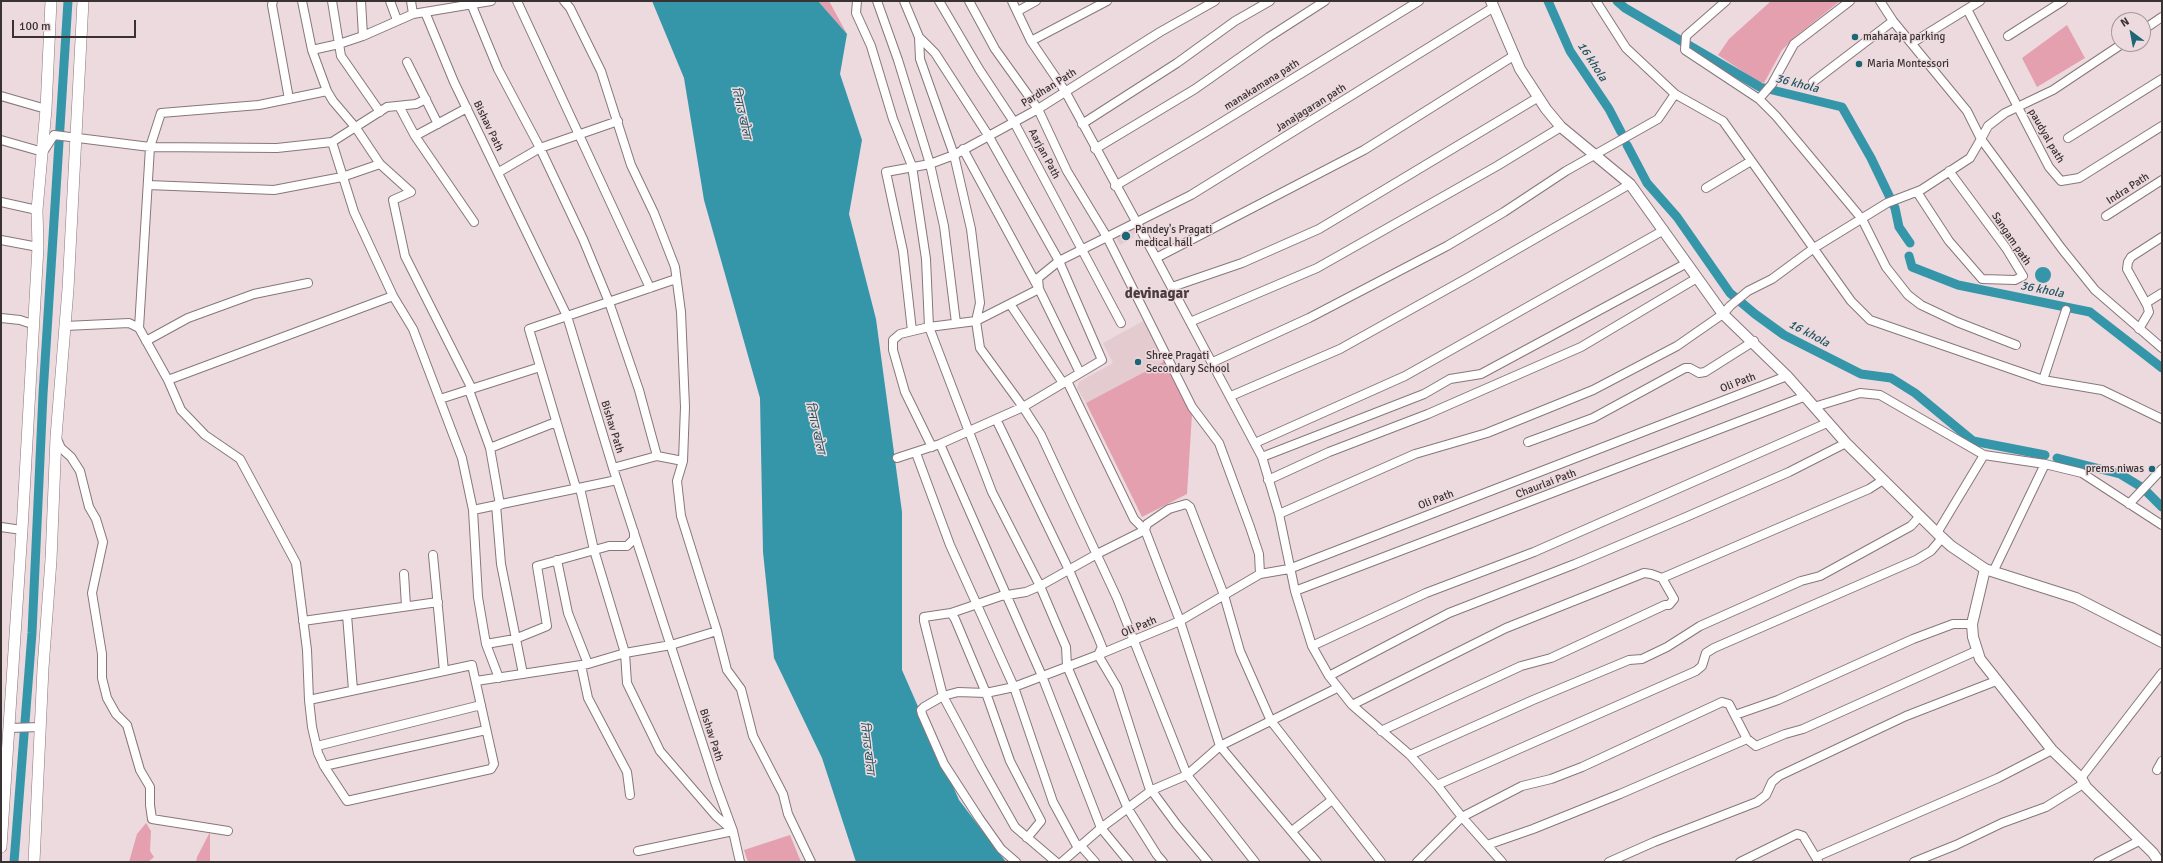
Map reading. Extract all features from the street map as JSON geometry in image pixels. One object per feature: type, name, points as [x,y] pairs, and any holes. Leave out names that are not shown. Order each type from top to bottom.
[{"type":"main road","points":[[1,846],[13,728],[32,324],[38,247],[37,210],[46,110],[51,1]]},
{"type":"main road","points":[[34,862],[36,728],[51,560],[56,437],[68,289],[71,137],[83,1]]},
{"type":"street","points":[[273,1],[272,5],[289,99]]},
{"type":"street","points":[[302,1],[312,50],[327,91],[333,101],[356,128],[380,164],[411,192],[393,200],[405,256],[471,389],[490,448],[498,505],[501,564],[523,674]]},
{"type":"street","points":[[332,1],[341,56],[380,112]]},
{"type":"street","points":[[362,1],[363,36]]},
{"type":"street","points":[[390,1],[397,20]]},
{"type":"street","points":[[411,1],[413,14]]},
{"type":"street","points":[[312,50],[339,44],[363,36],[397,20],[443,5],[491,1]]},
{"type":"street","points":[[517,1],[580,134],[650,288]]},
{"type":"street","points":[[564,1],[570,8],[601,71],[631,165],[654,213],[670,252],[681,312],[685,407],[683,461],[677,481],[681,516],[717,631],[727,670],[741,690],[753,736],[783,794],[788,814],[811,862]]},
{"type":"street","points":[[857,1],[856,13],[871,46],[893,119],[912,166],[926,259],[930,327],[956,400],[970,431],[992,492],[1040,586],[1066,647],[1067,666],[1128,809],[1157,856],[1163,862]]},
{"type":"street","points":[[876,1],[898,60],[930,164],[944,226],[956,323]]},
{"type":"street","points":[[904,1],[919,37],[920,59],[954,155],[971,229],[980,303],[976,321],[980,348],[1042,435],[1117,598],[1132,642],[1187,775],[1255,862]]},
{"type":"street","name":"Aarjan Path","points":[[939,1],[979,69],[1014,122],[1081,251],[1120,322]]},
{"type":"street","points":[[969,1],[995,49],[1038,109],[1067,171],[1107,237],[1192,407],[1219,443],[1259,554],[1260,574]]},
{"type":"street","points":[[1012,1],[1031,41],[1065,92],[1115,186],[1136,221],[1213,362],[1255,443],[1262,458],[1279,514],[1295,591],[1312,646],[1329,676],[1352,705],[1410,756],[1438,785],[1462,817],[1502,862]]},
{"type":"street","points":[[1018,11],[1036,1]]},
{"type":"street","points":[[1031,41],[1107,1]]},
{"type":"street","name":"Pardhan Path","points":[[912,331],[903,250],[886,172],[912,166],[930,164],[954,155],[1038,109],[1215,1]]},
{"type":"street","points":[[1082,124],[1177,63],[1235,21],[1270,1]]},
{"type":"street","points":[[1095,149],[1195,89],[1325,1]]},
{"type":"street","name":"manakamana path","points":[[1115,186],[1420,1]]},
{"type":"street","points":[[1596,1],[1626,48],[1675,94],[1723,121],[1851,301],[1870,320],[2043,380],[2102,390],[2162,419]]},
{"type":"street","points":[[1726,1],[1686,36],[1685,50],[1759,99],[1776,116],[1862,219],[1886,266],[1908,295],[1921,305],[1957,322],[2016,345]]},
{"type":"street","points":[[1759,99],[1772,84],[1794,44],[1850,1]]},
{"type":"street","points":[[1880,1],[1893,21],[1967,111],[1981,139],[2081,273],[2095,290],[2162,348]]},
{"type":"street","points":[[1912,43],[1980,1]]},
{"type":"street","points":[[2008,36],[2063,1]]},
{"type":"street","points":[[470,3],[498,69],[540,148],[583,239],[609,302],[639,390],[657,456]]},
{"type":"street","points":[[1492,4],[1520,69],[1537,98],[1561,127],[1630,184],[1697,278],[1806,396],[1827,423],[1882,480],[1940,535],[1989,571],[2076,598],[2162,642]]},
{"type":"street","name":"Janajagaran path","points":[[1039,289],[1038,278],[1059,261],[1081,251],[1136,221],[1191,195],[1492,4]]},
{"type":"street","points":[[1966,10],[2016,107]]},
{"type":"street","name":"Bishav Path","points":[[425,12],[467,108],[567,316],[613,468],[715,782],[733,831],[740,862]]},
{"type":"street","points":[[2151,25],[2162,17]]},
{"type":"street","points":[[1813,82],[1893,21]]},
{"type":"street","points":[[897,458],[940,444],[1023,407],[1102,360],[1059,261],[988,136],[935,53],[919,37]]},
{"type":"street","points":[[1279,514],[1415,454],[1487,433],[1593,390],[1677,346],[1726,310],[1748,291],[1772,279],[1814,248],[1887,203],[1916,192],[1970,158],[1988,126],[2016,107],[2053,90],[2111,51]]},
{"type":"street","points":[[1156,258],[1364,150],[1515,55]]},
{"type":"street","points":[[408,62],[438,124]]},
{"type":"street","points":[[2068,138],[2162,79]]},
{"type":"street","points":[[309,700],[472,665],[494,764],[491,769],[347,801],[324,766],[312,727],[309,700],[303,621],[296,563],[240,459],[205,435],[181,410],[168,380],[139,328],[150,147],[161,113],[259,105],[327,91]]},
{"type":"street","points":[[1213,362],[1309,318],[1448,246],[1504,212],[1566,171],[1658,119],[1675,94]]},
{"type":"street","points":[[1,96],[46,110]]},
{"type":"street","points":[[1172,287],[1242,263],[1319,229],[1537,98]]},
{"type":"street","points":[[1,140],[43,152],[54,135],[150,147],[277,148],[332,142],[387,107],[416,104],[426,99]]},
{"type":"street","points":[[399,106],[414,136],[474,222]]},
{"type":"street","name":"paudyal path","points":[[2016,107],[2049,167],[2061,181],[2079,178],[2162,126]]},
{"type":"street","points":[[414,136],[467,108]]},
{"type":"street","points":[[499,172],[540,148],[618,121]]},
{"type":"street","points":[[1190,322],[1317,268],[1497,166],[1561,127]]},
{"type":"street","points":[[332,142],[354,212],[393,296],[413,329],[462,458],[473,510],[478,597],[486,644],[499,678]]},
{"type":"street","points":[[963,149],[1039,289],[1080,374]]},
{"type":"street","points":[[1706,188],[1751,161]]},
{"type":"street","points":[[148,185],[274,190],[342,177],[380,164]]},
{"type":"street","name":"Sangam path","points":[[1916,192],[1949,241],[1982,279],[2015,280],[2023,276],[2006,248],[1949,171]]},
{"type":"street","name":"Indra Path","points":[[2106,216],[2162,180]]},
{"type":"street","points":[[1230,396],[1340,349],[1469,278],[1630,184]]},
{"type":"street","points":[[1,202],[37,210]]},
{"type":"street","points":[[1255,443],[1405,376],[1664,230]]},
{"type":"street","points":[[2139,329],[2149,312],[2146,303],[2127,269],[2128,262],[2131,257],[2162,237]]},
{"type":"street","points":[[1,240],[38,247]]},
{"type":"street","points":[[1262,458],[1424,394],[1450,379],[1481,374],[1687,263]]},
{"type":"street","points":[[1268,480],[1329,452],[1435,411],[1581,347],[1697,278]]},
{"type":"street","points":[[676,279],[529,329],[556,422],[578,488],[594,550],[625,653],[627,683],[660,751],[716,816],[733,831]]},
{"type":"street","points":[[146,341],[188,318],[254,294],[308,283]]},
{"type":"street","points":[[932,447],[905,392],[893,350],[893,340],[900,334],[912,331],[976,321],[1039,289]]},
{"type":"street","points":[[2146,303],[2162,293]]},
{"type":"street","points":[[168,380],[393,296]]},
{"type":"street","points":[[1010,304],[1065,382],[1134,519],[1145,530],[1180,621],[1220,746],[1317,862]]},
{"type":"street","points":[[2043,380],[2066,310]]},
{"type":"street","points":[[1,318],[20,320],[32,324]]},
{"type":"street","points":[[64,326],[129,323],[139,328]]},
{"type":"street","points":[[1528,442],[1593,418],[1685,368],[1690,368],[1699,373],[1705,372],[1754,341]]},
{"type":"street","points":[[440,399],[540,367]]},
{"type":"street","name":"Oli Path","points":[[944,696],[958,692],[986,693],[1014,687],[1132,642],[1180,621],[1260,574],[1290,568],[1787,376]]},
{"type":"street","points":[[1814,407],[1860,393],[1880,395],[1984,455],[2045,464],[2082,473],[2131,503],[2162,525]]},
{"type":"street","name":"Chaurlai Path","points":[[1295,591],[1806,396]]},
{"type":"street","points":[[996,419],[1069,570],[1102,647],[1098,655],[1117,687],[1152,790],[1176,825],[1208,862]]},
{"type":"street","points":[[490,448],[556,422]]},
{"type":"street","points":[[1312,646],[1426,593],[1534,552],[1827,423]]},
{"type":"street","points":[[56,437],[61,448],[71,457],[80,470],[89,507],[96,519],[103,542],[92,593],[102,654],[102,678],[107,698],[116,714],[127,725],[140,770],[150,787],[152,819],[228,831]]},
{"type":"street","points":[[1329,676],[1449,613],[1575,564],[1686,517],[1789,472],[1846,443]]},
{"type":"street","points":[[940,444],[1042,676],[1101,828],[1128,862]]},
{"type":"street","points":[[916,453],[950,545],[1014,687],[1054,802],[1079,847],[1095,862]]},
{"type":"street","points":[[1438,785],[1696,671],[1702,666],[1706,653],[1714,648],[1916,560],[1931,551],[1984,455]]},
{"type":"street","points":[[613,468],[657,456],[683,461]]},
{"type":"street","points":[[2045,464],[1989,571],[1972,624],[1976,651],[1996,681],[2052,750],[2138,841],[2153,853],[2159,862]]},
{"type":"street","points":[[2131,503],[2162,469]]},
{"type":"street","points":[[473,510],[617,480]]},
{"type":"street","points":[[1662,578],[1869,489],[1882,480]]},
{"type":"street","points":[[1056,862],[1015,827],[944,696],[924,617],[928,615],[951,613],[1001,596],[1026,592],[1040,586],[1097,554],[1145,530],[1147,524],[1160,514],[1176,506],[1186,504],[1190,508],[1224,595],[1240,651],[1271,721],[1381,862]]},
{"type":"street","points":[[1410,756],[1539,697],[1629,660],[1642,659],[1667,647],[1700,626],[1801,581],[1820,576],[1911,526],[1920,516]]},
{"type":"street","points":[[1,527],[22,530]]},
{"type":"street","points":[[486,644],[515,639],[547,626],[537,566],[609,546],[627,546],[634,539],[634,531]]},
{"type":"street","points":[[433,555],[444,671]]},
{"type":"street","points":[[557,560],[568,613],[584,665],[588,698],[626,772],[630,795]]},
{"type":"street","points":[[1352,705],[1506,628],[1644,573],[1662,578],[1674,600],[1670,605],[1665,605],[1551,658],[1521,666],[1381,732]]},
{"type":"street","points":[[404,574],[406,606]]},
{"type":"street","points":[[303,621],[438,602]]},
{"type":"street","points":[[951,613],[955,619],[986,693],[1010,761],[1041,821],[1027,838]]},
{"type":"street","points":[[347,615],[353,690]]},
{"type":"street","points":[[1735,715],[1778,700],[1920,637],[1953,624],[1972,624]]},
{"type":"street","points":[[476,681],[584,665],[625,653],[671,645],[717,631]]},
{"type":"street","points":[[1417,862],[1462,817],[1522,786],[1551,779],[1582,767],[1722,702],[1729,704],[1747,739],[1756,746],[1785,734],[1803,729],[1976,651]]},
{"type":"street","points":[[1914,862],[1956,845],[2002,823],[2046,806],[2082,781],[2162,673]]},
{"type":"street","points":[[1609,862],[1654,842],[1757,802],[1766,795],[1772,782],[1778,776],[1906,716],[1996,681]]},
{"type":"street","points":[[1062,862],[1101,828],[1152,790],[1187,775],[1220,746],[1337,688]]},
{"type":"street","points":[[944,696],[921,710],[944,764],[1001,849],[1016,862]]},
{"type":"street","points":[[317,746],[481,705]]},
{"type":"street","points":[[13,728],[36,728]]},
{"type":"street","points":[[324,766],[486,730]]},
{"type":"street","points":[[1487,845],[1533,829],[1747,739]]},
{"type":"street","points":[[1740,862],[1797,834],[1803,836],[1817,860],[1998,778],[2052,750]]},
{"type":"street","points":[[2157,770],[2162,761]]},
{"type":"street","points":[[1292,831],[1332,800]]},
{"type":"street","points":[[638,851],[733,831]]},
{"type":"street","points":[[2098,862],[2138,841]]},
{"type":"shaded area","points":[[818,1],[829,1],[847,34]]},
{"type":"shaded area","points":[[1771,1],[1840,1],[1795,37],[1782,50],[1764,83],[1757,81],[1718,55],[1729,39]]},
{"type":"shaded area","points":[[2067,25],[2085,58],[2037,87],[2022,58]]},
{"type":"shaded area","name":"Pandey's Pragati medical hall","points":[[1132,226],[1136,233],[1133,235],[1134,237],[1120,245],[1116,238]]},
{"type":"shaded area","name":"Shree Pragati Secondary School","points":[[1145,320],[1167,360],[1086,403],[1077,388],[1079,382],[1113,363],[1103,343]]},
{"type":"shaded area","points":[[1165,361],[1192,414],[1187,494],[1142,517],[1086,403]]},
{"type":"shaded area","points":[[146,823],[151,831],[150,851],[154,857],[148,862],[129,862],[137,834]]},
{"type":"shaded area","points":[[210,832],[210,862],[196,862],[197,857]]},
{"type":"shaded area","points":[[790,835],[801,862],[748,862],[744,850]]},
{"type":"water","name":"तिनाउ खोला","points":[[652,1],[818,1],[847,34],[840,74],[862,140],[849,214],[876,319],[902,512],[902,670],[959,800],[1006,862],[856,862],[822,758],[774,658],[763,552],[760,398],[704,200],[684,78]]},
{"type":"water","points":[[2043,267],[2049,269],[2051,275],[2049,281],[2043,283],[2037,281],[2035,275],[2037,269]]},
{"type":"waterway","points":[[14,862],[32,633],[43,394],[68,1]]},
{"type":"waterway","name":"16 khola","points":[[1548,1],[1570,51],[1609,109],[1621,132]]},
{"type":"waterway","name":"36 khola","points":[[1617,1],[1625,8],[1760,87],[1842,107],[1871,158],[1895,208],[1899,227],[1910,243]]},
{"type":"waterway","name":"16 khola","points":[[1627,145],[1647,183],[1677,217],[1730,293],[1755,314],[1784,335],[1861,374],[1891,378],[1915,393],[1973,441],[2045,455]]},
{"type":"waterway","name":"36 khola","points":[[1909,256],[1912,267],[1958,285],[2090,312],[2162,368]]},
{"type":"waterway","name":"16 khola","points":[[2057,458],[2120,474],[2143,488],[2162,507]]},
{"type":"place","name":"maharaja parking","points":[[1855,37]]},
{"type":"place","name":"Maria Montessori","points":[[1859,64]]},
{"type":"place","name":"Pandey's Pragati medical hall","points":[[1126,236]]},
{"type":"place","name":"Shree Pragati Secondary School","points":[[1138,362]]},
{"type":"place","name":"prems niwas","points":[[2152,469]]},
{"type":"district","name":"devinagar","points":[[1157,294]]}]
